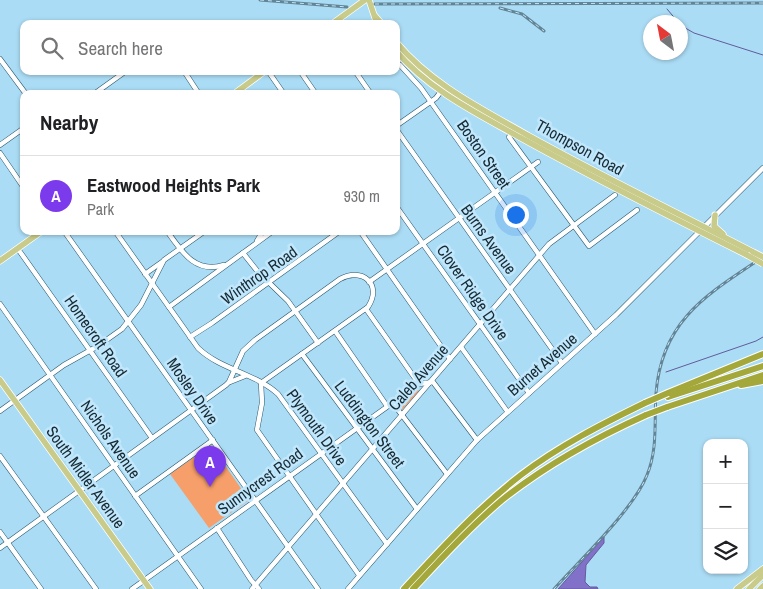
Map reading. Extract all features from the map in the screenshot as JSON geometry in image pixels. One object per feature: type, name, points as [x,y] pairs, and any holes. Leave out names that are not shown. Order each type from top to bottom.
[{"type":"highway","points":[[404,589],[469,521],[520,476],[571,442],[618,416],[763,355]]},
{"type":"highway","points":[[668,395],[763,366]]},
{"type":"highway","points":[[414,589],[474,526],[526,482],[591,441],[646,415],[763,375]]},
{"type":"highway","points":[[728,387],[763,382]]},
{"type":"main road","points":[[338,20],[367,0],[375,20]]},
{"type":"main road","points":[[374,16],[378,20]]},
{"type":"main road","name":"Thompson Road","points":[[400,46],[443,89]]},
{"type":"main road","name":"Thompson Road","points":[[400,55],[420,75],[443,89],[701,229],[750,254],[763,257]]},
{"type":"main road","points":[[240,90],[261,75]]},
{"type":"main road","points":[[715,214],[714,226],[735,242]]},
{"type":"main road","name":"Thompson Road","points":[[701,229],[735,242],[763,264]]},
{"type":"main road","points":[[0,261],[37,235]]},
{"type":"main road","name":"South Midler Avenue","points":[[0,380],[150,589]]},
{"type":"main road","points":[[737,589],[763,569]]},
{"type":"main road","points":[[749,589],[763,575]]},
{"type":"main road","points":[[760,589],[763,586]]},
{"type":"street","points":[[0,58],[23,90]]},
{"type":"street","name":"Boston Street","points":[[400,65],[431,102],[595,334]]},
{"type":"street","points":[[100,90],[120,75]]},
{"type":"street","points":[[187,75],[197,90]]},
{"type":"street","points":[[270,75],[281,90]]},
{"type":"street","points":[[303,75],[313,90]]},
{"type":"street","points":[[358,75],[369,90]]},
{"type":"street","points":[[400,125],[431,102],[443,89]]},
{"type":"street","points":[[0,145],[20,131]]},
{"type":"street","name":"Burns Avenue","points":[[400,134],[562,363]]},
{"type":"street","points":[[509,137],[588,246],[637,210]]},
{"type":"street","points":[[0,153],[20,182]]},
{"type":"street","points":[[369,282],[538,162]]},
{"type":"street","name":"Burnet Avenue","points":[[348,589],[476,440],[595,334],[763,168]]},
{"type":"street","name":"Caleb Avenue","points":[[256,588],[288,547],[540,255],[573,225],[615,195]]},
{"type":"street","name":"Clover Ridge Drive","points":[[400,211],[529,393]]},
{"type":"street","name":"Mosley Drive","points":[[67,235],[318,589]]},
{"type":"street","name":"Plymouth Drive","points":[[118,235],[190,337],[206,355],[261,383],[278,394],[387,544]]},
{"type":"street","points":[[170,235],[180,250],[196,265],[211,267],[220,266],[232,261]]},
{"type":"street","points":[[145,274],[200,235]]},
{"type":"street","points":[[255,244],[261,235]]},
{"type":"street","points":[[169,307],[267,235]]},
{"type":"street","name":"Winthrop Road","points":[[190,337],[335,235]]},
{"type":"street","points":[[363,235],[450,359]]},
{"type":"street","name":"Homecroft Road","points":[[18,249],[152,438]]},
{"type":"street","points":[[244,253],[285,297],[318,343]]},
{"type":"street","points":[[0,411],[50,375],[113,336],[128,322],[152,284],[164,260]]},
{"type":"street","points":[[211,267],[211,276]]},
{"type":"street","points":[[229,382],[243,351],[248,346],[346,276],[357,274],[369,282],[373,289],[373,296],[366,308],[261,383],[262,403],[257,430],[360,575]]},
{"type":"street","name":"Nichols Avenue","points":[[0,304],[201,589]]},
{"type":"street","points":[[366,308],[419,384]]},
{"type":"street","points":[[335,331],[387,406]]},
{"type":"street","points":[[461,347],[508,411]]},
{"type":"street","name":"Luddington Street","points":[[302,354],[417,509]]},
{"type":"street","points":[[0,548],[229,382],[245,376]]},
{"type":"street","points":[[430,381],[476,440]]},
{"type":"street","name":"Sunnycrest Road","points":[[132,589],[392,402],[419,384],[430,381]]},
{"type":"street","points":[[392,402],[447,474]]},
{"type":"street","points":[[135,496],[213,440]]},
{"type":"street","points":[[0,456],[96,589]]},
{"type":"street","points":[[216,528],[256,588]]},
{"type":"street","points":[[0,532],[41,589]]},
{"type":"shaded area","points":[[417,388],[419,391],[401,411],[395,403]]},
{"type":"shaded area","points":[[211,445],[249,500],[209,528],[170,474]]},
{"type":"shaded area","points":[[604,537],[604,543],[586,565],[585,582],[590,587],[597,587],[598,589],[558,589]]},
{"type":"waterway","points":[[667,9],[672,15]]},
{"type":"waterway","points":[[688,30],[763,55]]},
{"type":"waterway","points":[[666,372],[763,337]]},
{"type":"railway","points":[[260,0],[347,7]]},
{"type":"railway","points":[[375,4],[763,3]]},
{"type":"railway","points":[[500,8],[522,14],[544,31]]},
{"type":"railway","points":[[554,589],[618,519],[640,489],[647,475],[653,455],[656,393],[660,367],[678,327],[691,311],[707,297],[724,283],[763,257]]},
{"type":"place","name":"Eastwood Heights Park","points":[[210,487]]}]
